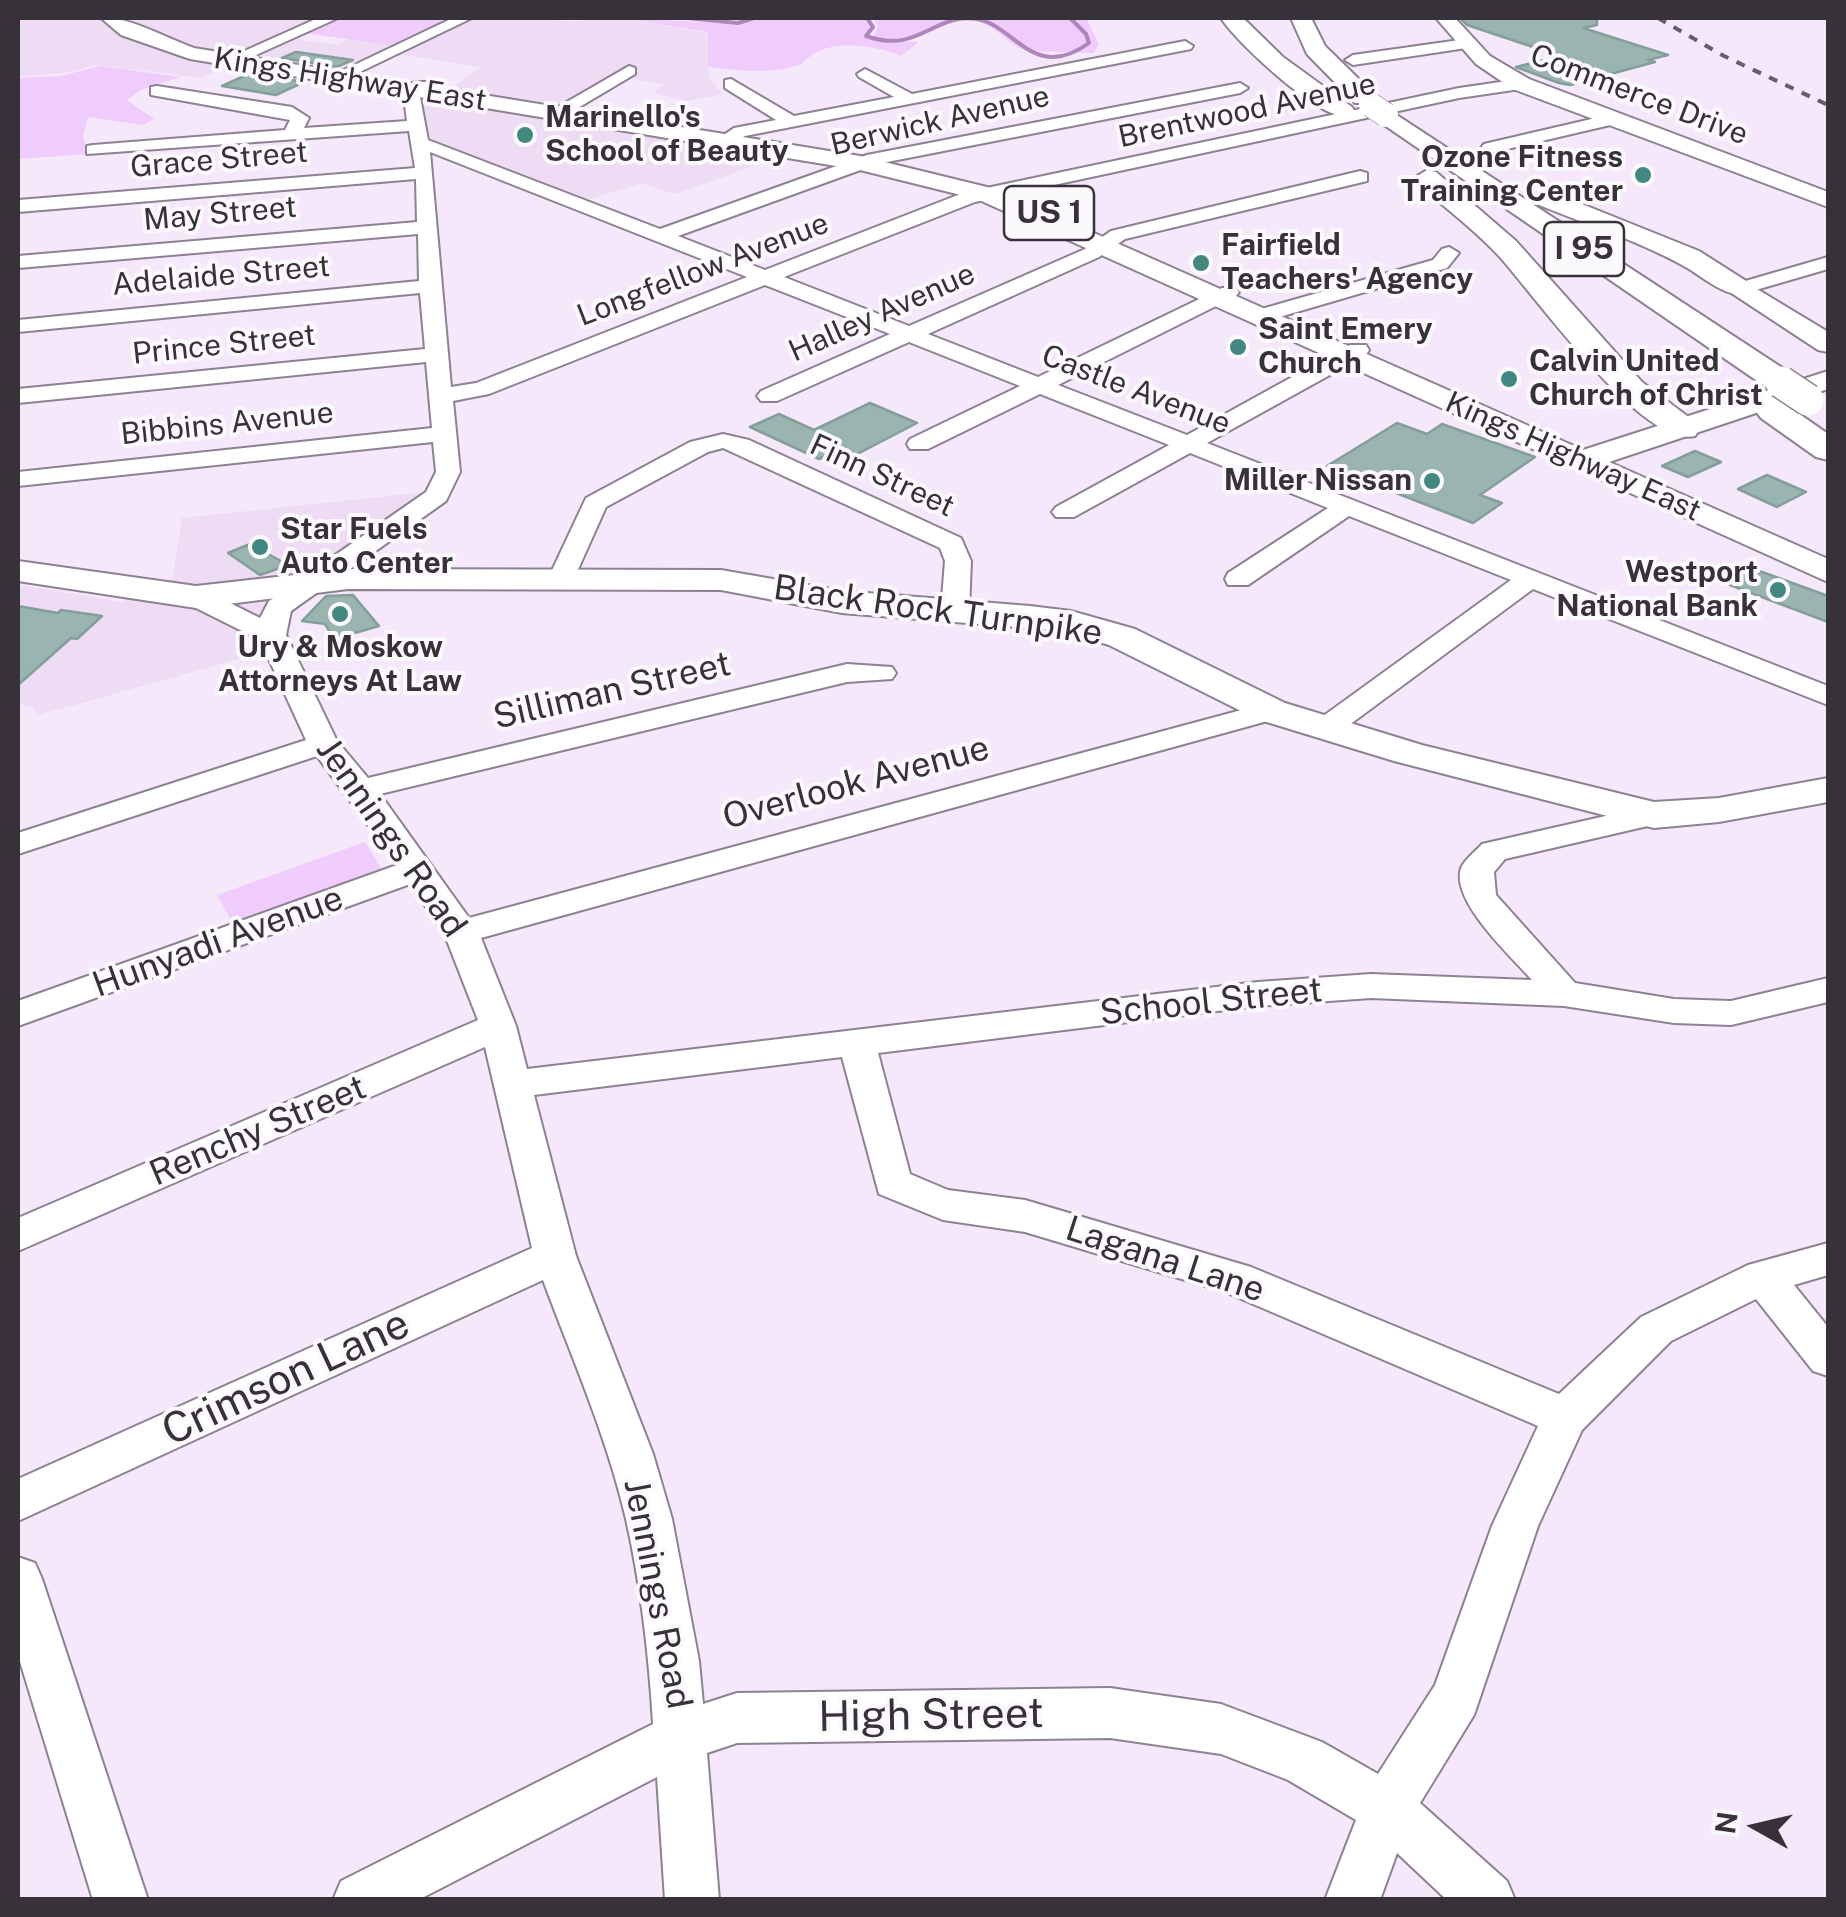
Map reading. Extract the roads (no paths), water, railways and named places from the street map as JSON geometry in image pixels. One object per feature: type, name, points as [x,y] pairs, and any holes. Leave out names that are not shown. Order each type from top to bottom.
[{"type":"highway","name":"I 95","points":[[1232,18],[1275,62],[1364,113],[1794,397],[1828,450]]},
{"type":"highway","points":[[1301,18],[1315,49],[1364,113],[1476,218],[1630,389],[1683,429]]},
{"type":"highway","name":"I 95","points":[[1285,38],[1364,113]]},
{"type":"highway","points":[[1364,113],[1500,177],[1688,257],[1742,288]]},
{"type":"main road","name":"Kings Highway East","points":[[110,18],[155,44],[339,76],[420,124],[559,111],[866,161],[994,193],[1589,458],[1828,572]]},
{"type":"main road","name":"Kings Highway East","points":[[128,18],[141,29],[168,41],[233,59]]},
{"type":"main road","name":"Commerce Drive","points":[[1445,18],[1482,60],[1521,84],[1828,200]]},
{"type":"main road","points":[[1742,288],[1828,344]]},
{"type":"main road","points":[[1589,458],[1794,397]]},
{"type":"main road","name":"Kings Highway East","points":[[1589,458],[1752,523],[1828,543]]},
{"type":"main road","name":"Black Rock Turnpike","points":[[18,571],[196,597],[348,579],[721,580],[842,602],[1071,622],[1122,637],[1271,712],[1493,776],[1654,814],[1719,810],[1828,790]]},
{"type":"street","points":[[233,59],[330,18]]},
{"type":"street","points":[[339,76],[464,18]]},
{"type":"street","points":[[1353,60],[1467,44]]},
{"type":"street","points":[[728,139],[791,122],[1185,46]]},
{"type":"street","points":[[989,64],[1016,78]]},
{"type":"street","points":[[559,111],[629,71]]},
{"type":"street","points":[[865,74],[910,99]]},
{"type":"street","points":[[731,84],[791,122]]},
{"type":"street","name":"Brentwood Avenue","points":[[994,193],[1464,92],[1521,84]]},
{"type":"street","name":"Berwick Avenue","points":[[660,236],[866,161],[1240,88]]},
{"type":"street","points":[[157,91],[286,110],[300,118],[292,134]]},
{"type":"street","points":[[1490,148],[1613,119]]},
{"type":"street","points":[[93,150],[420,124],[430,286],[448,472],[436,496],[280,607],[272,624],[272,635],[196,597]]},
{"type":"street","name":"Grace Street","points":[[18,206],[420,124]]},
{"type":"street","name":"Castle Avenue","points":[[420,124],[430,145],[1828,696]]},
{"type":"street","name":"Halley Avenue","points":[[769,396],[1104,243],[1360,178]]},
{"type":"street","name":"Longfellow Avenue","points":[[440,396],[482,389],[762,278],[994,193]]},
{"type":"street","name":"May Street","points":[[18,262],[428,226]]},
{"type":"street","points":[[1265,314],[1440,264],[1449,253]]},
{"type":"street","points":[[1742,288],[1828,262]]},
{"type":"street","name":"Adelaide Street","points":[[18,326],[430,286]]},
{"type":"street","points":[[920,444],[1223,295]]},
{"type":"street","points":[[1065,512],[1352,353]]},
{"type":"street","name":"Prince Street","points":[[18,396],[437,354]]},
{"type":"street","name":"Bibbins Avenue","points":[[18,480],[444,434]]},
{"type":"street","name":"Finn Street","points":[[561,579],[596,503],[700,447],[723,441],[952,544],[958,561],[956,610]]},
{"type":"street","points":[[1238,579],[1346,508]]},
{"type":"street","points":[[1326,728],[1530,579]]},
{"type":"street","name":"Jennings Road","points":[[272,635],[323,744],[361,789],[461,932],[498,1026],[555,1256],[630,1454],[648,1519],[674,1661],[692,1900]]},
{"type":"street","name":"Silliman Street","points":[[361,789],[847,673],[882,673]]},
{"type":"street","name":"Overlook Avenue","points":[[461,932],[1271,712]]},
{"type":"street","points":[[18,844],[323,744]]},
{"type":"street","points":[[1564,994],[1479,897],[1477,870],[1494,852],[1654,814]]},
{"type":"street","name":"Hunyadi Avenue","points":[[18,1014],[418,869]]},
{"type":"street","name":"School Street","points":[[514,1084],[1258,994],[1371,986],[1564,994],[1674,1011],[1731,1013],[1828,990]]},
{"type":"street","name":"Renchy Street","points":[[18,1235],[498,1026]]},
{"type":"street","name":"Lagana Lane","points":[[857,1043],[893,1182],[943,1205],[1025,1216],[1236,1279],[1565,1416]]},
{"type":"street","name":"Crimson Lane","points":[[18,1501],[555,1256]]},
{"type":"street","points":[[1352,1900],[1388,1808],[1456,1698],[1515,1526],[1565,1416],[1656,1330],[1763,1277],[1828,1259]]},
{"type":"street","points":[[1763,1277],[1828,1358]]},
{"type":"street","points":[[18,1579],[122,1900]]},
{"type":"street","name":"High Street","points":[[360,1900],[682,1736],[737,1718],[1110,1712],[1220,1729],[1304,1760],[1388,1808],[1488,1900]]},
{"type":"waterway","points":[[687,18],[738,23],[754,18]]},
{"type":"waterway","points":[[867,18],[873,27],[866,36],[884,40],[913,37],[962,18],[977,19],[990,23],[1039,55],[1054,57],[1070,54],[1089,43],[1086,34],[1070,18]]},
{"type":"railway","points":[[1658,18],[1724,56],[1828,105]]},
{"type":"place","name":"Marinello's School of Beauty","points":[[525,135]]},
{"type":"place","name":"Ozone Fitness Training Center","points":[[1643,175]]},
{"type":"place","name":"Fairfield Teachers' Agency","points":[[1201,263]]},
{"type":"place","name":"Saint Emery Church","points":[[1238,347]]},
{"type":"place","name":"Calvin United Church of Christ","points":[[1509,379]]},
{"type":"place","name":"Miller Nissan","points":[[1432,481]]},
{"type":"place","name":"Star Fuels Auto Center","points":[[260,547]]},
{"type":"place","name":"Westport National Bank","points":[[1778,590]]},
{"type":"place","name":"Ury & Moskow Attorneys At Law","points":[[340,614]]}]
